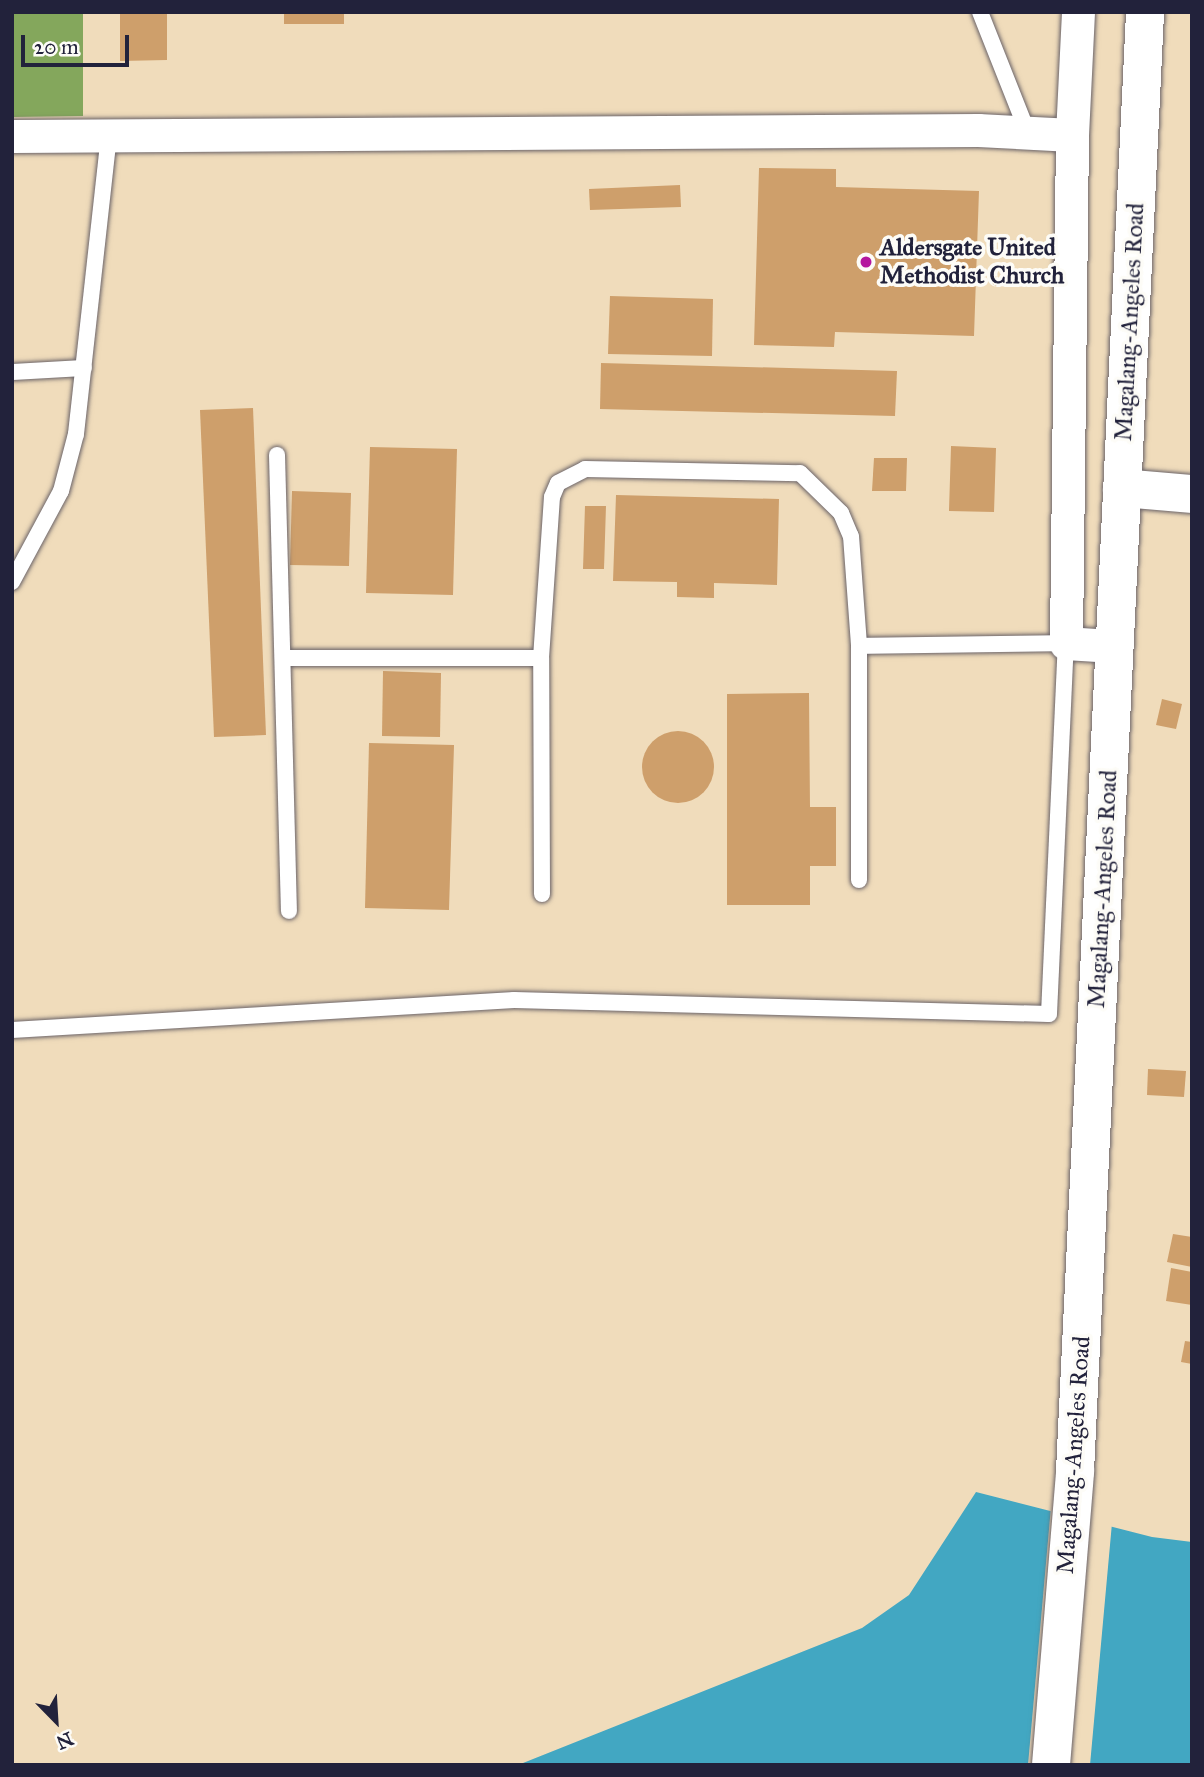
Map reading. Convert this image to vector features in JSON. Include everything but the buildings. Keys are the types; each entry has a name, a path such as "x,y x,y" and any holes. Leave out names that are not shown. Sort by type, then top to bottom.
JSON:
{"main road":[{"name":"Magalang-Angeles Road","path":"1051,1765 1075,1471 1145,12"},
{"path":"1122,488 1192,494"}],"street":[{"path":"1078,12 1072,135 1066,643 1113,646"},
{"path":"12,136 1027,131 1072,135"}],"lane":[{"path":"980,12 1027,131"},
{"path":"12,582 61,491 76,434 109,135"},
{"path":"12,372 84,368"},
{"path":"277,455 285,657 289,911"},
{"path":"542,894 541,658 552,497 558,483 586,469 800,473 841,513 851,536 859,646 859,880"},
{"path":"12,1030 514,1000 1049,1014 1066,643 859,646"},
{"path":"285,657 541,658"}],"green space":[{"path":"12,12 83,12 83,116 12,117"}],"water":[{"path":"976,1492 1152,1537 1192,1542 1192,1765 518,1765 862,1628 909,1595"}],"pier":[{"path":"1051,1507 1112,1523 1090,1765 1028,1765"}],"place":[{"name":"Aldersgate United Methodist Church","path":"866,262"}]}
